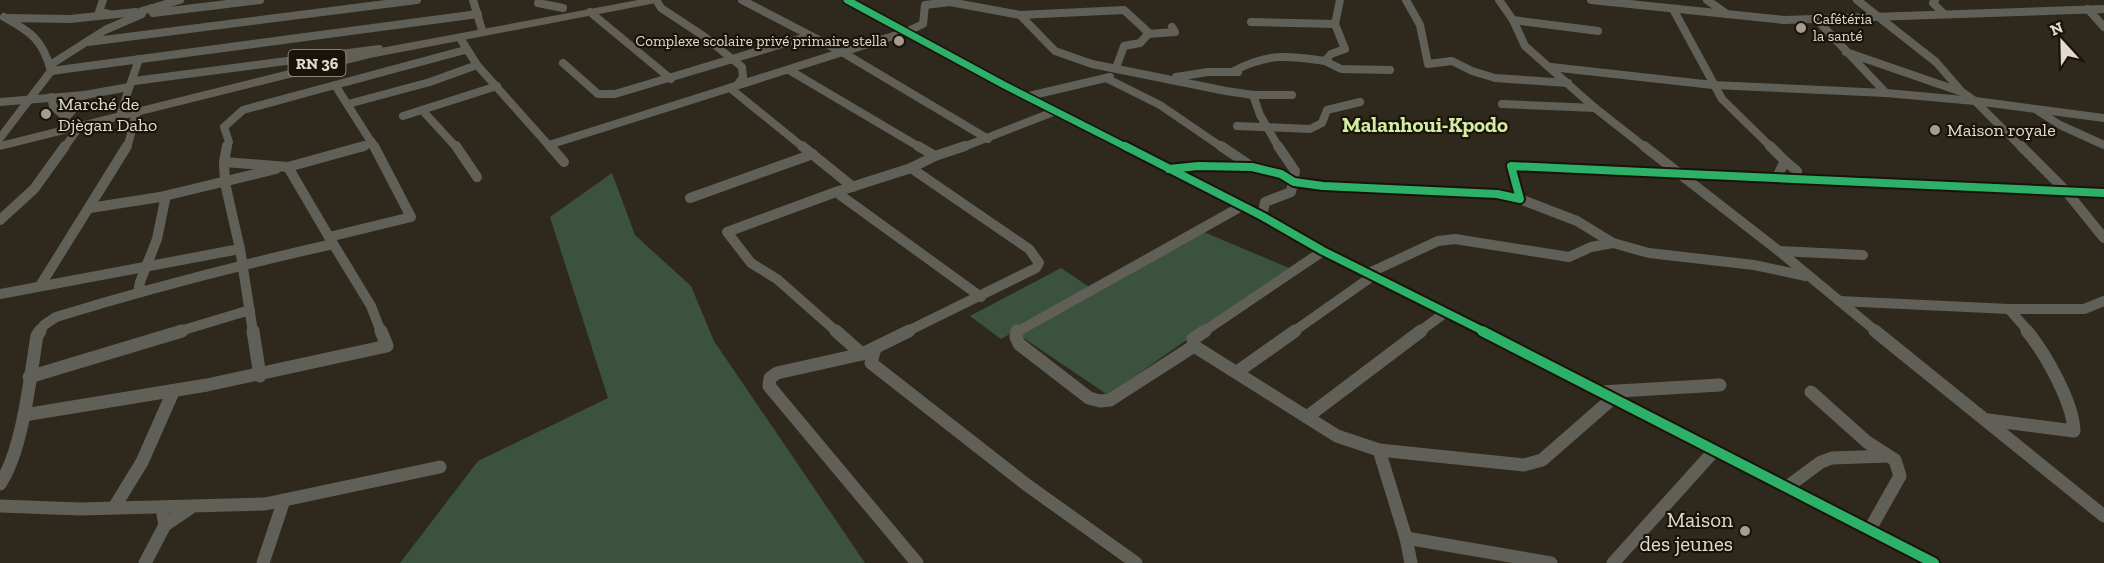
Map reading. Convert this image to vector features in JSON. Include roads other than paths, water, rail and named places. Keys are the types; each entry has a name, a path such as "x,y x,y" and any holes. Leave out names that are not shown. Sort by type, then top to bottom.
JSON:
{"main road":[{"name":"RN 36","path":"0,142 379,49 482,30 563,7 637,0"},
{"name":"RN 36","path":"70,123 138,111 348,59 463,44 590,12 656,0"}],"street":[{"path":"103,0 99,12 116,14"},
{"path":"0,142 50,68 105,30 163,3 180,0"},
{"path":"2,17 62,20 260,0"},
{"path":"88,42 417,0"},
{"path":"473,0 482,30"},
{"path":"656,0 661,8 705,37 742,67 741,82 813,154 853,187"},
{"path":"742,0 842,52 988,139"},
{"path":"847,0 976,70 1262,216 1323,252 1446,312 1934,563"},
{"path":"1324,61 1332,54 1345,50 1335,24 1340,0"},
{"path":"1406,0 1420,25 1428,64 1452,61 1472,71 1496,78 1568,83"},
{"path":"1499,0 1513,20 1525,46 1595,108 1779,251 2101,511"},
{"path":"1591,0 1730,16 1817,20 1943,13 2104,9"},
{"path":"1707,0 1730,16"},
{"path":"1857,0 1936,62 1962,92 1975,101 2065,190 2104,238"},
{"path":"1935,0 1934,3 1943,13"},
{"path":"2018,0 2024,10"},
{"path":"2088,0 2104,9"},
{"path":"924,40 923,24 926,2 949,1 1020,15 1124,10 1148,32 1175,32 1172,28"},
{"path":"538,3 563,7"},
{"path":"1864,5 1909,15"},
{"path":"1673,9 1713,85 1726,104 1797,171 1797,180"},
{"path":"2088,9 2104,27"},
{"path":"590,12 671,79"},
{"path":"50,68 140,59 478,14"},
{"path":"1020,15 1055,51 1092,64 1226,91 1292,94"},
{"path":"2,17 30,32 42,43 50,68"},
{"path":"1513,20 1598,31"},
{"path":"1817,20 1886,93"},
{"path":"1251,22 1335,24"},
{"path":"549,144 741,82 789,70 906,32 923,24"},
{"path":"1116,68 1124,46 1140,43 1148,32"},
{"path":"563,63 598,94 606,95 671,79 809,36"},
{"path":"260,376 240,249 225,183 224,154 229,142 224,127 239,112 335,85 463,44 477,66 564,162"},
{"path":"0,102 85,95 131,84 379,49"},
{"path":"1846,52 1962,92"},
{"path":"1232,72 1250,61 1269,56 1289,55 1324,61 1341,69 1390,70"},
{"path":"121,112 140,59"},
{"path":"348,104 405,87 447,79 477,66"},
{"path":"1551,67 1713,85 1886,93 1975,101 2104,118"},
{"path":"789,70 935,156"},
{"path":"1167,78 1243,72"},
{"path":"1029,96 1137,73"},
{"path":"1106,78 1160,105 1252,167"},
{"path":"0,484 6,475 24,415 37,336 44,325 56,316 411,217 373,145 335,85"},
{"path":"403,116 497,86"},
{"path":"1060,91 1053,109 988,139 727,232 751,263 777,279 866,359 1027,486 1136,563"},
{"path":"1253,94 1258,113 1295,171 1292,192 1265,202 1262,216"},
{"path":"0,220 34,189 85,95"},
{"path":"51,97 53,106 70,123"},
{"path":"1237,126 1310,129 1322,123 1327,110 1360,102"},
{"path":"1502,104 1595,108"},
{"path":"422,110 454,143 477,177"},
{"path":"2036,110 2060,125 2104,145"},
{"path":"40,286 131,140 135,115 138,111"},
{"path":"90,208 160,197 225,183 373,145"},
{"path":"690,198 813,154"},
{"path":"1776,179 1785,161"},
{"path":"224,162 288,167"},
{"path":"1520,199 1511,166 1682,176 2104,193"},
{"path":"24,415 260,376 387,346 371,306 288,167"},
{"path":"1169,168 1252,167 1281,174 1294,182 1323,186 1497,194 1520,199 1577,221 1613,243 1649,254 1754,265 1811,278"},
{"path":"911,168 1029,249 1039,263 1036,268 981,297 919,324 875,348 866,359 832,361 777,374 770,378 769,386 917,563"},
{"path":"836,192 981,297"},
{"path":"143,290 139,284 153,251 164,213 165,200 160,197"},
{"path":"1194,346 1110,400 1100,401 1089,398 1019,344 1016,337 1017,331 1242,206"},
{"path":"1237,372 1371,274 1438,241 1455,239 1569,257 1591,247 1613,243"},
{"path":"0,294 240,249"},
{"path":"1779,251 1863,255"},
{"path":"1323,252 1192,339 1194,346 1337,436 1379,450 1524,465 1533,464 1542,460 1607,395 1720,385"},
{"path":"1839,300 2009,309 2104,309"},
{"path":"2084,309 2104,301"},
{"path":"1987,420 2063,431 2074,431 2075,426 2068,404 2033,337 2009,309"},
{"path":"29,377 250,310"},
{"path":"1307,417 1446,312"},
{"path":"115,506 142,462 173,392"},
{"path":"1811,392 1867,442 1895,460 1900,476 1869,529"},
{"path":"1379,450 1406,538 1411,563"},
{"path":"1613,563 1715,450"},
{"path":"1787,487 1821,462 1832,458 1888,456"},
{"path":"0,506 80,509 115,506 162,508 265,504 440,467"},
{"path":"262,563 284,500"},
{"path":"145,563 165,525 191,507"},
{"path":"162,508 165,525"},
{"path":"1406,538 1551,563"}],"place":[{"name":"Cafétéria la santé","path":"1801,28"},
{"name":"Complexe scolaire privé primaire stella","path":"899,41"},
{"name":"Marché de Djègan Daho","path":"46,114"},
{"name":"Maison royale","path":"1935,130"},
{"name":"Maison des jeunes","path":"1745,531"}],"district":[{"name":"Malanhoui-Kpodo","path":"1425,124"}]}
